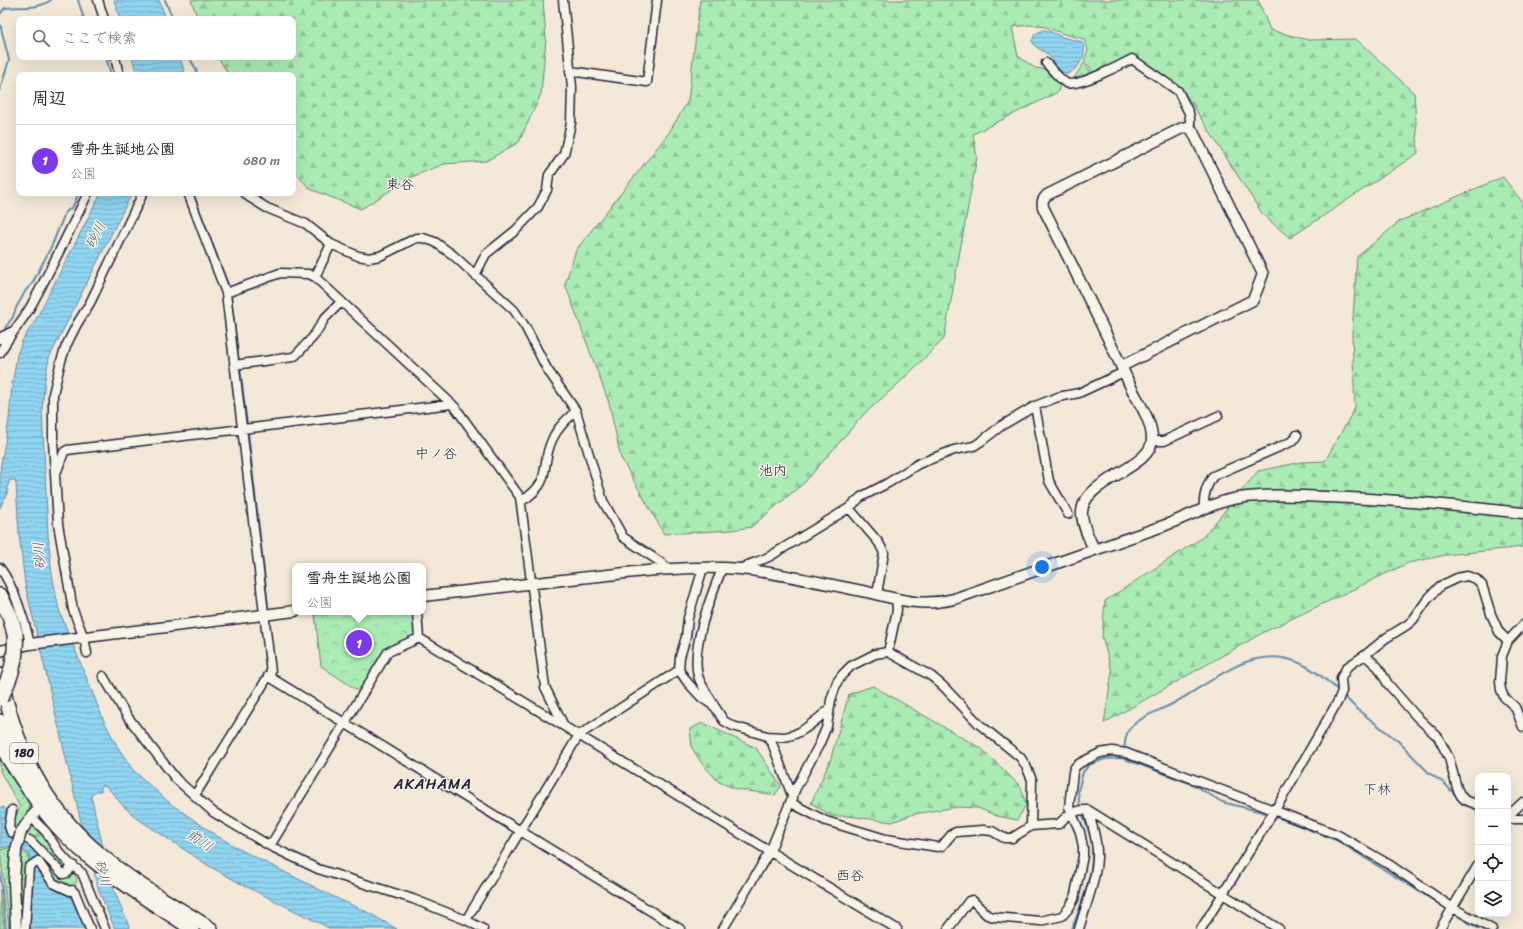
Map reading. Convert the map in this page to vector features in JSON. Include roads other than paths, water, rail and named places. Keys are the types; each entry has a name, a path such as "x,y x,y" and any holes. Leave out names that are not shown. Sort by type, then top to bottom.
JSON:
{"highway":[{"path":"0,596 10,616 15,634 16,652 15,661 9,680 0,698"},
{"name":"180","path":"0,675 16,734 46,803 64,834 76,846 126,886 194,926 210,929"},
{"name":"180","path":"0,721 13,757 30,790 68,823 82,838 118,868 194,926"},
{"path":"0,738 9,758 30,790"}],"street":[{"path":"98,0 103,16"},
{"path":"474,275 486,254 520,227 538,207 548,185 549,175 564,154 570,123 572,87 563,0"},
{"path":"570,71 647,82 657,0"},
{"path":"740,569 772,555 849,508 861,497 888,483 918,464 954,450 974,446 1001,426 1035,406 1058,397 1079,393 1254,300 1263,274 1190,128 1189,114 1178,90 1132,59 1088,80 1070,84 1065,83 1046,63"},
{"path":"116,60 118,72"},
{"path":"1094,549 1082,516 1082,508 1085,500 1091,492 1147,452 1152,441 1151,431 1149,423 1043,207 1042,202 1044,198 1054,191 1183,128 1190,128"},
{"path":"0,353 4,344 16,329 32,304 86,196"},
{"path":"87,653 73,610 66,577 58,524 53,441 53,399 61,361 66,346 90,303 142,196"},
{"path":"189,196 226,293 238,365 242,430 271,672 195,795"},
{"path":"248,196 267,208 306,224 331,244 358,256 370,258 386,253 416,238 429,239 453,255 514,310 526,328 547,369 576,411 603,502 618,531 623,537 663,564 667,570"},
{"path":"315,277 331,244"},
{"path":"226,293 280,273 309,274 315,277 452,404 522,501 531,584 545,686 564,726"},
{"path":"238,365 296,355 313,338 325,318 341,302"},
{"path":"0,339 16,329"},
{"path":"56,474 64,452 67,450 452,404"},
{"path":"1035,406 1050,482 1068,514"},
{"path":"522,501 540,486 544,478 547,454 552,439 566,420 576,411"},
{"path":"1152,441 1164,441 1218,416"},
{"path":"1204,510 1208,484 1214,476 1293,441 1297,435"},
{"path":"426,596 667,570 722,568 788,576 914,603 940,602 1051,566 1094,549 1174,522 1229,500 1240,498 1291,496 1378,499 1523,513"},
{"path":"849,508 879,543 884,554 877,594"},
{"path":"0,568 6,577 27,627 31,644"},
{"path":"703,568 688,618 686,637 680,657 680,670 688,683 715,707"},
{"path":"722,568 704,618 697,667 699,678 724,721 732,726 767,736 783,737 802,731 829,710"},
{"path":"1201,929 1273,814 1338,701 1341,693 1342,678 1347,667 1413,620 1427,600 1440,586 1457,578 1467,576 1476,579 1482,585 1491,614 1499,632 1508,641"},
{"path":"888,652 897,610 896,599"},
{"path":"0,651 31,644 292,611"},
{"path":"417,615 419,638"},
{"path":"1523,625 1508,641 1502,656 1501,690 1504,697 1516,707 1523,727"},
{"path":"419,638 897,929"},
{"path":"270,846 388,652 419,638"},
{"path":"723,929 770,851 792,801 796,788 819,745 827,726 833,690 843,674 851,666 876,654 888,652 931,676 979,724 1020,757 1032,780 1031,826"},
{"path":"1365,655 1378,667 1388,684 1416,716 1438,737 1449,758 1457,788 1461,796 1465,800 1475,804"},
{"path":"466,920 579,735 680,670"},
{"path":"103,676 127,716 176,779 213,812 270,846 318,869 413,899 466,920 483,929"},
{"path":"268,676 680,929"},
{"path":"767,736 772,743 792,792 792,801"},
{"path":"1279,929 1080,811 1069,807 1075,767 1100,753 1112,751 1124,753 1273,814 1338,835 1390,865 1452,911 1492,929"},
{"path":"792,801 826,821 886,839 938,847 942,846 952,834 956,832 983,830 992,831 1004,838 1012,838 1031,826 1059,824 1066,815 1080,811"},
{"path":"1511,813 1523,802"},
{"path":"16,929 14,881 16,850 21,832 31,817 46,803"},
{"path":"12,810 9,826 11,832 31,841 44,862 53,883 75,893 90,929"},
{"path":"948,929 969,901 972,900 987,915 994,917 1040,921 1062,916 1070,908 1074,899 1083,856 1080,832 1080,811"},
{"path":"1079,929 1088,900 1098,853 1095,835 1080,811"},
{"path":"31,817 46,832 59,852 82,873 105,929"},
{"path":"1511,817 1523,819"},
{"path":"25,929 29,867 38,861 44,862 63,874 67,873 73,865"},
{"path":"1440,929 1475,870"}],"water":[{"path":"114,0 159,0 165,16 119,16"},
{"path":"1043,30 1082,42 1084,46 1083,56 1075,69 1071,72 1067,74 1059,70 1046,53 1035,46 1032,41 1035,34"},
{"path":"133,60 181,60 184,71 184,72 136,72"},
{"path":"99,196 130,196 49,358 45,379 42,409 48,535 52,574 59,610 104,721 117,746 133,770 171,804 217,836 243,851 367,912 397,929 331,929 243,885 209,866 138,819 124,807 107,787 103,785 101,787 101,791 96,791 91,796 112,885 130,929 115,929 99,891 80,818 25,584 15,480 10,480 7,488 8,491 0,508 0,470 9,419 12,385 17,355 22,341 36,319"},
{"path":"4,807 6,812 5,827 7,833 11,837 29,845 39,856 28,862 30,855 22,849 13,846 0,848 0,808"},
{"path":"38,866 69,893 85,929 27,929 30,872"}],"waterway":[{"path":"0,14 5,8 40,5 51,0"},
{"path":"78,0 83,16"},
{"path":"165,0 172,16"},
{"path":"0,24 9,60 0,90"},
{"path":"107,60 110,72"},
{"path":"191,60 196,72"},
{"path":"5,328 13,317 16,308 26,290 32,284 52,245 65,213 73,206 78,196"},
{"path":"194,196 229,287"},
{"path":"231,296 239,363"},
{"path":"240,367 247,424"},
{"path":"248,432 268,606"},
{"path":"1124,751 1128,730 1139,720 1182,699 1231,668 1252,660 1278,657 1298,662 1313,670 1339,691"},
{"path":"1342,694 1358,710 1398,741 1429,773 1444,783 1458,798"},
{"path":"1080,808 1078,791 1083,772 1089,765 1105,759 1122,758 1192,784 1222,802 1270,814"},
{"path":"1072,929 1089,877 1092,855 1092,845 1082,812"},
{"path":"1274,816 1336,840 1449,910"},
{"path":"0,871 6,929"},
{"path":"1453,913 1479,929"}],"place":[{"name":"雪舟生誕地公園","path":"359,643"}],"district":[{"name":"東谷","path":"400,184"},
{"name":"中ノ谷","path":"436,453"},
{"name":"池内","path":"773,470"},
{"name":"AKAHAMA","path":"433,784"},
{"name":"下林","path":"1377,789"},
{"name":"西谷","path":"850,875"}],"water label":[{"name":"砂川","path":"95,235"},
{"name":"砂川","path":"39,556"},
{"name":"前川","path":"200,840"},
{"name":"砂川","path":"103,873"}]}
